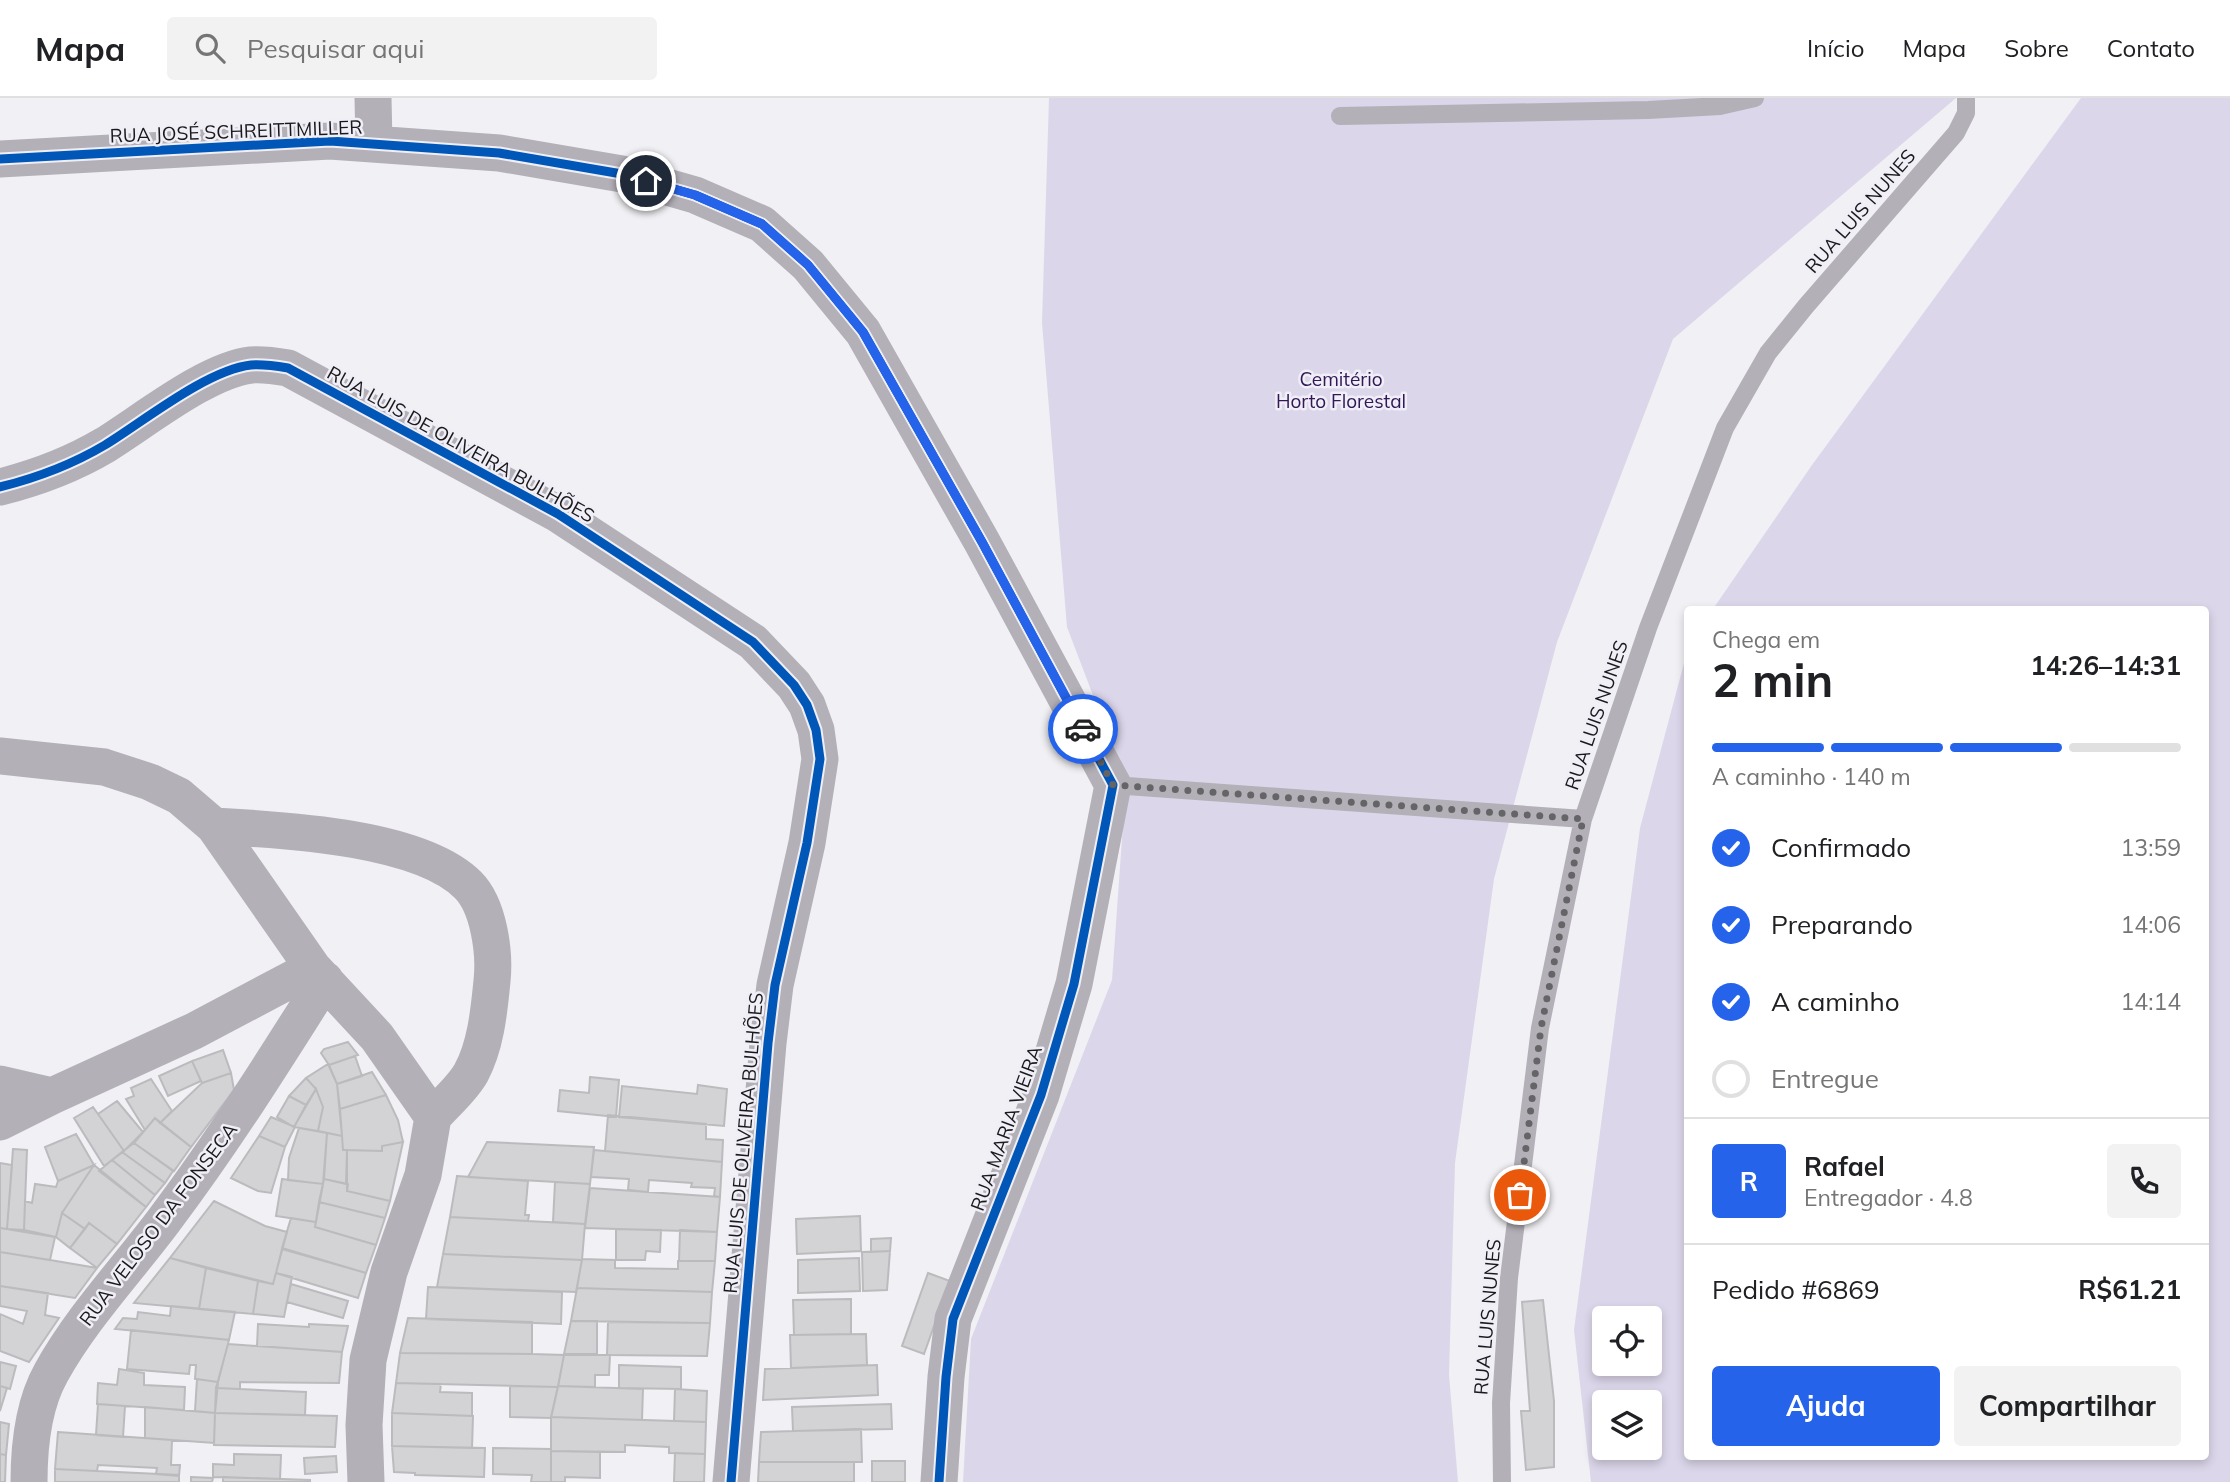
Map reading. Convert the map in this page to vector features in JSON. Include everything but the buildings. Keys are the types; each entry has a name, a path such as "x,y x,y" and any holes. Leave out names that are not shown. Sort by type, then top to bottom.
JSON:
{"street":[{"path":"373,98 374,143"},
{"name":"RUA JOSÉ SCHREITTMILLER","path":"0,159 330,141 499,153 622,174 695,195 762,224 808,265 863,332 982,542 1113,785"},
{"name":"RUA LUIS DE OLIVEIRA BULHÕES","path":"0,487 29,480 103,446 180,396 231,369 252,365 288,368 558,514 753,642 794,685 807,705 816,730 820,760 807,842 775,985 731,1482"},
{"path":"0,756 104,767 150,782 179,796 214,826 319,974 377,1037 433,1117"},
{"name":"RUA MARIA VIEIRA","path":"939,1482 953,1319 1045,1082 1074,984 1113,785"},
{"path":"214,826 301,831 391,847 440,866 468,885 482,905 489,930 494,970 487,1028 470,1073 433,1117 424,1175 389,1272 368,1360 364,1425 366,1482"},
{"path":"0,1122 319,974"},
{"name":"RUA VELOSO DA FONSECA","path":"29,1482 29,1460 36,1410 50,1375 86,1320 165,1219 243,1110 319,974"},
{"path":"0,1084 52,1096"}],"lane":[{"path":"1340,116 1648,110 1720,106 1755,98"},
{"name":"RUA LUIS NUNES","path":"1502,1482 1500,1403 1509,1278 1541,1028 1583,819 1648,628 1726,428 1768,353 1956,133 1966,113 1966,98"},
{"path":"1113,785 1583,819"}],"green space":[{"name":"Cemitério Horto Florestal","path":"1049,98 1956,98 1673,339 1557,642 1494,879 1455,1163 1449,1375 1458,1482 963,1482 971,1339 1112,980 1126,782 1067,627 1042,323"},
{"path":"2081,98 2230,98 2230,1482 1591,1482 1574,1330 1640,828 1684,663 1684,1460 2209,1460 2209,606 1715,606 1812,465"}],"cycle path":[{"path":"0,159 330,141 499,153 622,174 695,195 762,224 808,265 863,332 982,542 1113,785 1074,984 1041,1095 953,1319 939,1482"},
{"path":"0,487 54,470 93,452 215,376 251,365 288,368 558,514 753,642 794,685 807,705 816,730 820,759 807,843 775,985 731,1482"}],"way so far":[{"path":"1083,729 1113,785 1583,819 1541,1028 1520,1195"}],"route":[{"path":"646,181 695,195 762,224 808,265 863,332 982,542 1083,729"}]}
